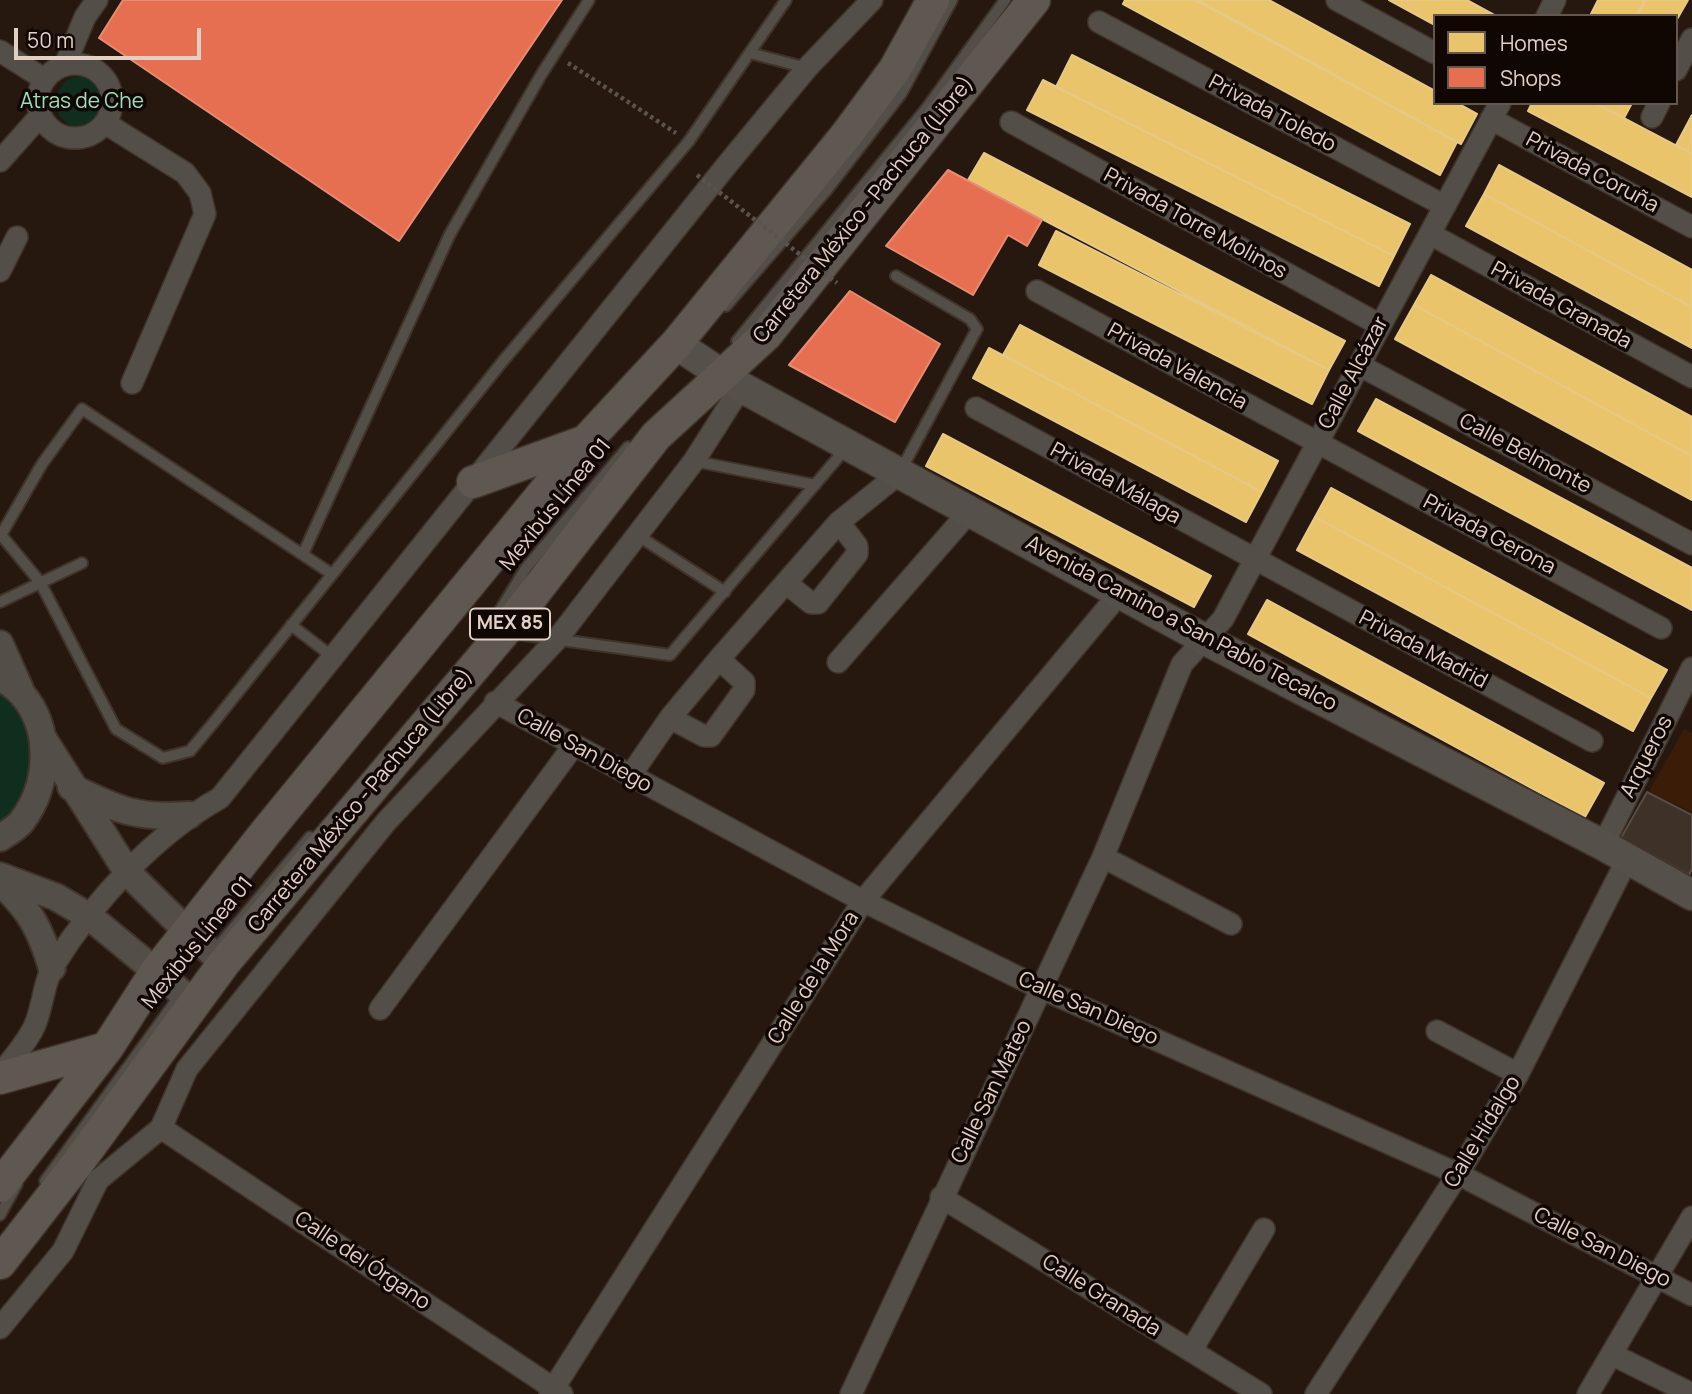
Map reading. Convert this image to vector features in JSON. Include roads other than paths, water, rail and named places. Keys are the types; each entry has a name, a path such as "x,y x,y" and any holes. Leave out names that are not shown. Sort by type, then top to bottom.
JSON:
{"main road":[{"name":"Carretera México - Pachuca (Libre)","path":"0,1186 107,1048 172,987 204,948 359,804 504,632 656,436 709,360 847,134 895,69 933,0"},
{"name":"Carretera México - Pachuca (Libre)","path":"0,1263 88,1172 172,987 204,948 275,821 587,440 709,360 766,335 1034,0"},
{"name":"Avenida Camino a San Pablo Tecalco","path":"709,360 848,445 1204,639 1615,852 1692,895"},
{"path":"473,482 587,440"},
{"path":"0,1077 107,1048"}],"street":[{"path":"65,65 85,17 97,0"},
{"path":"0,1077 34,1027 52,968 90,917 128,873 189,815 220,798 807,68 872,0"},
{"path":"1337,0 1433,52"},
{"name":"Privada Toledo","path":"1099,22 1445,206"},
{"path":"1678,66 1692,39"},
{"path":"0,51 44,79"},
{"path":"83,64 99,73 110,88 112,106 105,123 94,133 79,138 63,136 49,128 40,116 37,97 44,79 65,65 83,64"},
{"name":"Calle Alcázar","path":"1204,639 1223,619 1495,111"},
{"name":"Privada Coruña","path":"1495,111 1692,227"},
{"path":"0,161 40,116"},
{"name":"Privada Torre Molinos","path":"1011,122 1380,325"},
{"path":"105,123 185,173 200,193 205,214 132,383"},
{"name":"Privada Granada","path":"1430,234 1692,377"},
{"path":"0,271 17,237"},
{"name":"Privada Valencia","path":"1037,291 1316,443"},
{"path":"0,1328 63,1251 88,1172 161,1128 187,1069 254,985 386,822 495,702 558,638 694,461 709,360"},
{"name":"Calle Belmonte","path":"1359,365 1692,544"},
{"name":"Privada Málaga","path":"976,408 1254,559"},
{"name":"Privada Gerona","path":"1316,443 1661,628"},
{"path":"630,776 670,718 839,522 900,473"},
{"path":"838,662 970,511"},
{"path":"786,583 811,603 818,603 857,554 857,546 839,522"},
{"name":"Privada Madrid","path":"1254,559 1592,741"},
{"name":"Calle de la Mora","path":"555,1392 863,901 1120,593"},
{"name":"Calle San Mateo","path":"851,1394 1103,857 1182,664 1204,639"},
{"path":"0,644 22,694 37,719 44,740 70,786 128,873 204,948 254,985"},
{"path":"670,718 704,736 711,736 744,690 744,682 719,659"},
{"name":"Arqueros","path":"1615,852 1692,668"},
{"path":"0,676 22,694"},
{"name":"Calle San Diego","path":"495,702 863,901 1042,989 1458,1174 1692,1295"},
{"path":"0,838 21,823 41,784 44,740"},
{"path":"380,1009 574,745"},
{"path":"70,786 116,809 156,818 189,815"},
{"path":"359,804 386,822"},
{"name":"Calle Hidalgo","path":"1316,1394 1458,1174 1518,1074 1615,852"},
{"path":"1103,857 1231,924"},
{"path":"0,876 56,897 90,917 219,1029"},
{"path":"0,882 26,906 41,932 52,968"},
{"path":"1437,1031 1518,1074"},
{"name":"Calle del Órgano","path":"161,1128 555,1392"},
{"name":"Calle Granada","path":"942,1197 1261,1394"},
{"path":"1588,1394 1614,1355 1692,1217"},
{"path":"1191,1351 1264,1229"},
{"path":"1614,1355 1692,1394"}],"lane":[{"path":"303,554 450,234 554,54 589,0"},
{"path":"332,574 82,409 42,464 1,535 40,582 116,729 163,758 191,751 503,361 688,141 786,0"},
{"path":"718,315 826,191 901,94 952,0"},
{"path":"630,413 744,334 926,109 1005,0"},
{"path":"750,53 807,68"},
{"path":"896,276 970,319 977,329 900,473"},
{"name":"Mexibús Línea 01","path":"444,684 479,644 526,568 636,438"},
{"path":"504,632 670,655 848,445"},
{"path":"694,461 815,485"},
{"path":"636,535 724,592"},
{"path":"0,602 82,563"},
{"path":"291,625 333,657"},
{"name":"Mexibús Línea 01","path":"204,948 321,825"},
{"name":"Mexibús Línea 01","path":"40,1188 172,987"},
{"name":"Mexibús Línea 01","path":"0,1215 27,1165 172,987"},
{"path":"0,1248 25,1211"}],"park label":[{"name":"Atras de Che","path":"82,102"}]}
